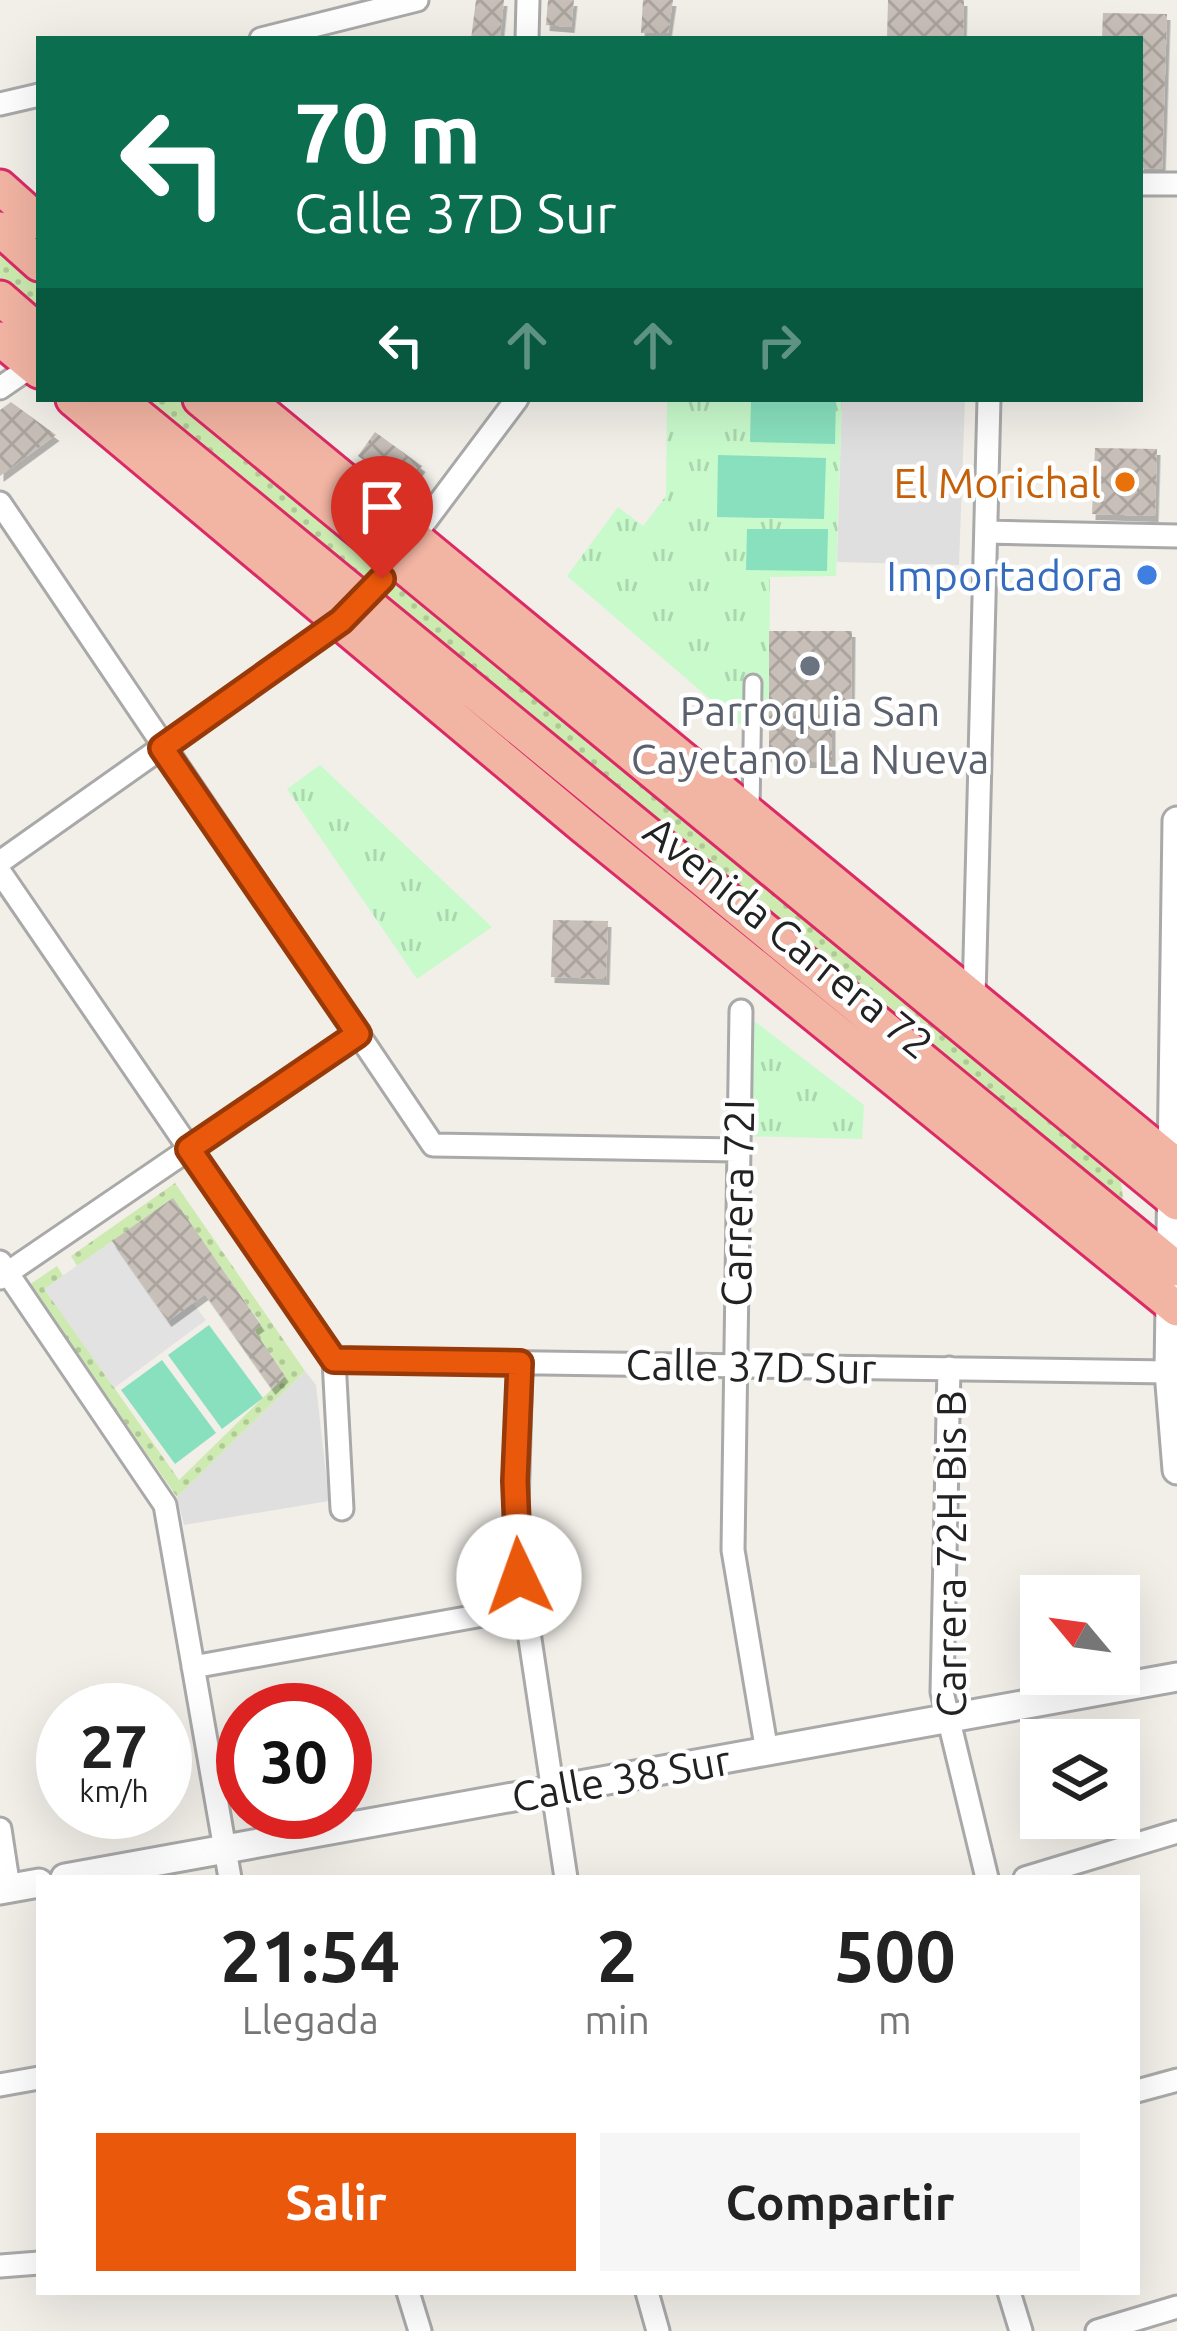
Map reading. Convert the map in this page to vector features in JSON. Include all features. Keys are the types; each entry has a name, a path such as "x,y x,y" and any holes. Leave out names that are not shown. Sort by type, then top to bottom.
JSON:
{"highway":[{"path":"0,187 36,219"},
{"path":"0,216 36,234"},
{"path":"0,229 36,261"},
{"path":"0,298 36,329"},
{"path":"0,339 36,369"},
{"name":"Avenida Carrera 72","path":"77,402 592,793 1173,1286"},
{"name":"Avenida Carrera 72","path":"121,402 635,869 1173,1286"},
{"name":"Avenida Carrera 72","path":"204,402 552,650 974,998 1174,1182"},
{"name":"Avenida Carrera 72","path":"249,402 584,718 1174,1182"},
{"path":"552,650 584,718"},
{"path":"592,793 635,869"}],"street":[{"path":"273,36 417,0"},
{"path":"527,36 528,0"},
{"path":"0,104 36,96"},
{"path":"1143,184 1177,184"},
{"path":"0,388 36,369"},
{"path":"0,862 352,611 515,402"},
{"path":"974,998 989,402"},
{"path":"0,503 433,1144 737,1150"},
{"path":"986,532 1177,536"},
{"path":"752,814 753,683"},
{"path":"1177,820 1168,1372 1177,1470"},
{"path":"0,872 334,1360 342,1509"},
{"name":"Carrera 72I","path":"741,1011 733,1550 767,1752"},
{"path":"229,1875 165,1505 2,1271 358,1034"},
{"name":"Calle 37D Sur","path":"334,1360 1168,1372"},
{"path":"520,1363 515,1481 522,1608 565,1875"},
{"name":"Carrera 72H Bis B","path":"949,1368 945,1720 986,1875"},
{"path":"193,1666 522,1608"},
{"name":"Calle 38 Sur","path":"82,1875 1177,1677"},
{"path":"0,1829 5,1889 36,1883"},
{"path":"1035,1875 1177,1832"},
{"path":"0,2085 36,2079"},
{"path":"1140,2090 1177,2080"},
{"path":"0,2266 36,2263"},
{"path":"409,2295 420,2331"},
{"path":"647,2295 658,2331"},
{"path":"1010,2295 1021,2331"},
{"path":"1097,2331 1177,2307"}],"shaded area":[{"path":"842,402 965,402 959,565 837,562"},
{"path":"112,1241 167,1320 193,1303 206,1320 114,1388 44,1289"},
{"path":"305,1371 316,1385 329,1501 184,1525 177,1497"}],"green space":[{"path":"0,245 36,277 36,321 0,289"},
{"path":"132,402 183,402 380,564 359,589"},
{"path":"667,402 842,402 836,576 770,577 769,726 739,724 567,576 618,507 643,526 666,496"},
{"path":"751,402 836,402 835,444 750,442"},
{"path":"718,455 826,458 824,519 717,517"},
{"path":"747,529 828,529 827,571 746,570"},
{"path":"398,580 1120,1174 1123,1198 1118,1202 378,603"},
{"path":"320,765 492,927 417,979 287,789"},
{"path":"741,1011 864,1105 862,1139 738,1136"},
{"path":"175,1183 305,1371 177,1497 29,1285 57,1266 63,1276 45,1289 179,1480 285,1376 270,1353 254,1364 238,1341 261,1324 173,1199 77,1266 71,1256"},
{"path":"209,1325 263,1398 222,1429 168,1355"},
{"path":"162,1360 216,1433 175,1464 121,1390"}],"building":[{"path":"476,0 504,0 500,36 471,36"},
{"path":"548,0 574,0 571,27 546,25"},
{"path":"643,0 673,0 668,33 641,33"},
{"path":"888,0 964,0 963,36 887,36"},
{"path":"1103,13 1167,14 1162,169 1143,168 1143,36 1102,36"},
{"path":"11,402 56,435 0,476 0,410"},
{"path":"375,432 422,466 405,490 358,456"},
{"name":"El Morichal","path":"1095,448 1157,449 1155,516 1092,514"},
{"name":"Parroquia San Cayetano La Nueva","path":"769,631 852,631 851,720 832,720 832,762 769,762"},
{"path":"553,920 608,921 606,979 551,977"},
{"path":"173,1198 261,1325 254,1330 285,1376 272,1389 205,1294 168,1321 112,1241"}],"place":[{"name":"El Morichal","path":"1125,482"},
{"name":"Importadora","path":"1147,575"},
{"name":"Parroquia San Cayetano La Nueva","path":"810,666"}],"route":[{"path":"382,579 341,621 162,748 358,1034 189,1149 334,1360 520,1363 515,1481 519,1577"}]}
